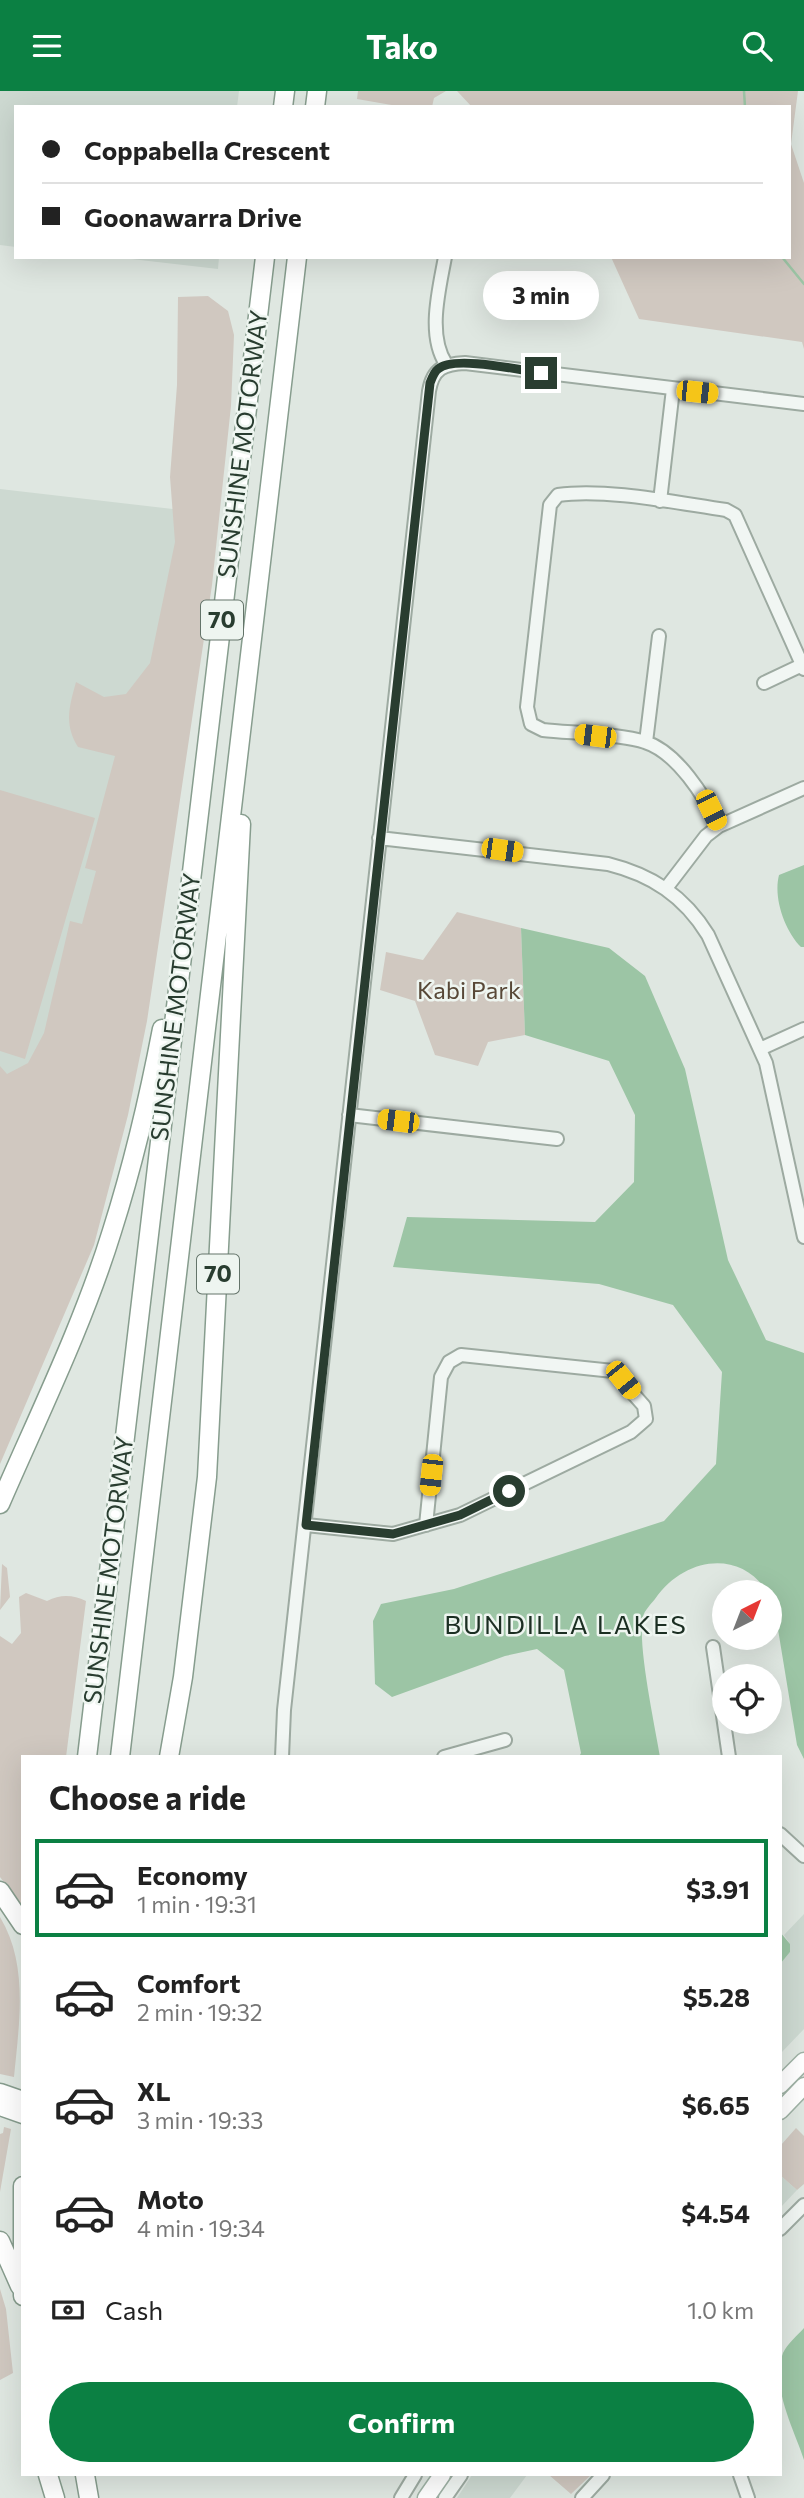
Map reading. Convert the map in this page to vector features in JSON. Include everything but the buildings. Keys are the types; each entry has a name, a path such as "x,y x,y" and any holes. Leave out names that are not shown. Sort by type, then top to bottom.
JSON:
{"highway":[{"name":"SUNSHINE MOTORWAY","path":"87,1755 265,259"},
{"name":"SUNSHINE MOTORWAY","path":"120,1755 297,259"},
{"name":"70","path":"169,1755 183,1677 207,1477 242,806 234,790"},
{"name":"70","path":"0,1504 71,1341 112,1233 140,1136 167,1000 178,983"},
{"path":"0,1891 21,1922"},
{"path":"0,2093 16,2107"},
{"path":"0,2241 13,2276 21,2288"},
{"path":"48,2476 55,2498"},
{"path":"62,2476 66,2498"},
{"path":"85,2476 89,2498"}],"main road":[{"path":"782,2083 804,2061"},
{"path":"782,2109 804,2086"},
{"path":"426,2498 441,2476"}],"street":[{"path":"445,259 438,297 436,343 446,364"},
{"path":"282,1755 284,1710 379,838 429,391 433,375 446,364 465,363 804,404"},
{"path":"660,501 673,389"},
{"path":"719,826 699,789 684,771 646,742 543,730 531,724 527,707 550,505 558,495 572,493 660,501 726,510 735,515 803,667 764,683"},
{"path":"646,742 659,636"},
{"path":"667,887 706,836 719,826 804,788"},
{"path":"379,838 608,864 628,869 667,887 698,918 708,935 766,1063 804,1237"},
{"path":"760,1049 804,1029"},
{"path":"349,1115 557,1139"},
{"path":"306,1525 393,1534 426,1525 460,1515 631,1431 646,1419 644,1406 613,1371 461,1355 449,1362 441,1377 426,1525"},
{"path":"713,1650 729,1755"},
{"path":"451,1755 505,1739"},
{"path":"782,1836 804,1856"},
{"path":"782,2227 804,2205"},
{"path":"401,2498 414,2476"},
{"path":"445,2498 457,2476"},
{"path":"582,2498 602,2476"},
{"path":"740,2476 748,2498"}],"shaded area":[{"path":"0,91 239,91 237,105 14,105 14,247 0,245"},
{"path":"131,259 219,259 218,269"},
{"path":"0,489 190,511 37,1132 0,1127"},
{"path":"804,865 804,947 801,947 785,923 779,904 778,884 779,875"},
{"path":"521,928 609,948 645,976 685,1069 728,1260 766,1340 804,1353 804,1759 797,1745 781,1650 782,1580 756,1580 735,1566 718,1563 701,1565 684,1572 669,1583 644,1615 644,1665 660,1755 580,1755 564,1670 537,1649 505,1656 392,1697 375,1684 373,1621 381,1604 454,1589 664,1521 716,1464 722,1372 673,1305 599,1284 393,1267 407,1217 595,1222 634,1182 635,1115 609,1061 525,1035"},
{"path":"804,1914 804,2029 782,2052 782,1962 790,1952 790,1944 784,1935"},
{"path":"782,1934 790,1944 790,1952 782,1962"},
{"path":"782,2177 797,2190 782,2206"},
{"path":"804,2328 804,2460 782,2396 782,2357 790,2343"},
{"path":"471,2476 526,2476 510,2498 457,2498"}],"green space":[{"path":"358,91 446,91 434,98 432,105 392,105 357,99"},
{"path":"457,91 798,91 791,144 791,105 470,105"},
{"path":"791,144 804,183 804,349 802,342 639,319 612,259 791,259"},
{"path":"208,296 228,311 234,335 231,406 212,585 147,1021 128,1115 94,1245 0,1464 0,1066 7,1074 28,1063 44,1033 70,921 82,924 96,871 85,868 115,756 78,747 69,723 71,700 76,682 104,697 126,694 150,663 175,542 170,477 177,385 178,297"},
{"path":"0,790 95,818 25,1059 0,1051"},
{"name":"Kabi Park","path":"457,912 521,928 525,1035 488,1042 478,1066 435,1055 415,1001 380,990 386,952 423,960"},
{"path":"2,1564 7,1568 10,1597 0,1610"},
{"path":"26,1593 47,1601 67,1596 86,1601 66,1755 21,1755 21,1905 0,1877 0,1636 12,1644 21,1633 19,1597"},
{"path":"0,1917 15,1955 20,1995 14,2077 0,2074"},
{"path":"4,2127 11,2129 0,2192 0,2134 3,2133"},
{"path":"796,2128 804,2136 804,2184 797,2190 782,2177 782,2144"},
{"path":"0,2289 6,2309 13,2373 0,2380"},
{"path":"550,2476 590,2476 571,2494"}],"waterway":[{"path":"744,91 745,105"},
{"path":"784,259 804,284"}],"district":[{"name":"BUNDILLA LAKES","path":"566,1625"}],"route":[{"path":"509,1491 460,1515 393,1534 306,1525 430,383 438,368 446,364 465,363 541,373"}]}
